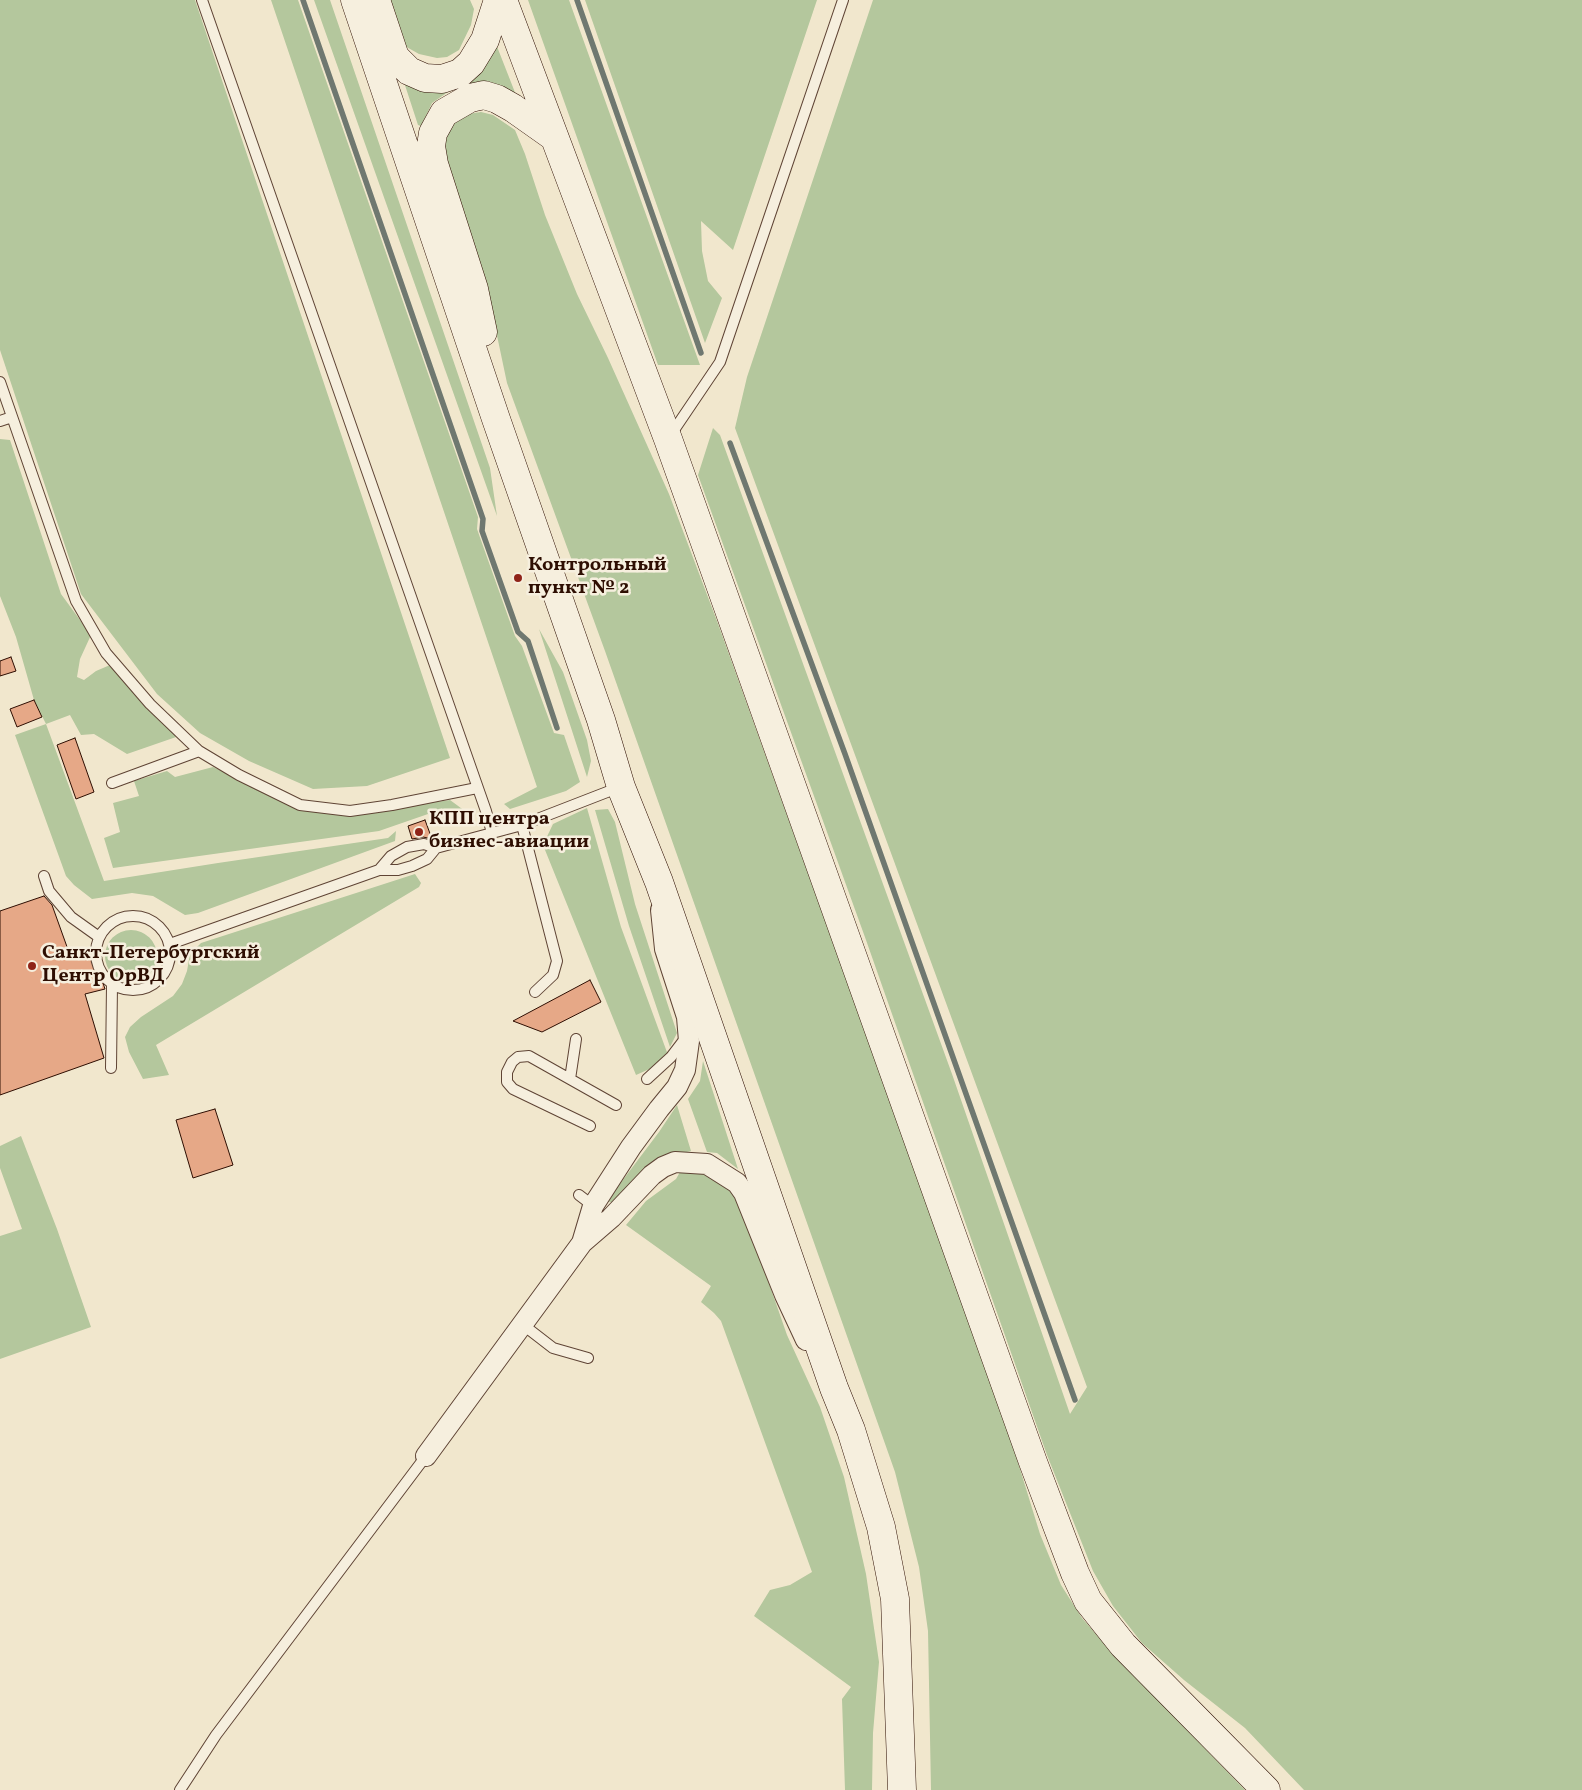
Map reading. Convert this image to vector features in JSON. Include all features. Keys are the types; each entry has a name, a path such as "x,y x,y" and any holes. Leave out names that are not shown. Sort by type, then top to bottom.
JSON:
{"main road":[{"path":"355,0 601,720 621,787 659,882 834,1388 851,1430 881,1527 895,1599 902,1790"},
{"path":"376,0 395,57 409,71 426,78 442,79 460,73 471,63 485,40 498,0"},
{"path":"503,0 668,439 1033,1462 1075,1572 1088,1601 1123,1645 1266,1790"},
{"path":"508,451 474,289 434,164 431,146 433,133 444,113 470,98 484,95 514,108 554,137"}],"street":[{"path":"582,1243 586,1200 631,1147 677,1087 685,1070 689,1053 687,1017 664,949 659,882"},
{"path":"426,1456 582,1243 611,1218 652,1175 663,1167 675,1162 707,1164 737,1183 744,1193 785,1295 809,1348 834,1388"}],"lane":[{"path":"202,0 492,833"},
{"path":"668,439 720,362 844,0"},
{"path":"0,382 76,601 106,653 150,704 199,751 239,775 300,805 350,811 392,805 477,788"},
{"path":"0,421 12,417"},
{"path":"112,784 199,751"},
{"path":"379,870 391,856 407,848 424,844 436,848 522,825 621,787"},
{"path":"522,825 557,961 553,975 535,992"},
{"path":"170,944 379,870 398,870 412,866 427,859 436,848"},
{"path":"44,876 49,890 71,917 99,936"},
{"path":"128,916 146,918 161,928 170,944 170,962 162,978 148,988 130,991 112,985 100,972 96,954 99,936 111,923 128,916"},
{"path":"111,1068 112,985"},
{"path":"647,1080 672,1057 689,1033"},
{"path":"570,1079 576,1039"},
{"path":"590,1126 513,1089 508,1082 507,1072 512,1062 518,1057 529,1056 616,1105"},
{"path":"586,1200 611,1218"},
{"path":"522,1324 553,1348 588,1358"},
{"path":"180,1790 216,1735 426,1456"}],"green space":[{"path":"0,0 195,0 450,758 367,786 313,789 249,761 200,733 157,694 81,594 0,350"},
{"path":"271,0 298,0 478,517 477,529 515,636 522,646 554,733 564,735 580,782 566,791 510,809 504,804 537,787"},
{"path":"314,0 330,0 490,468 497,516"},
{"path":"386,0 470,0 474,9 471,25 459,50 447,57 437,58 419,54 403,45"},
{"path":"528,0 569,0 700,365 658,365"},
{"path":"585,0 817,0 733,250 701,221 702,251 708,281 722,298 705,343"},
{"path":"873,0 1582,0 1582,1790 1304,1790 1245,1728 1184,1680 1142,1643 1113,1606 1093,1571 1047,1455 866,940 698,475 713,428 720,435 952,1074 1070,1414 1087,1387 735,428 747,377"},
{"path":"496,44 516,95 465,86 448,92 432,103 421,126 418,125 402,76 410,79"},
{"path":"481,112 493,115 515,130 545,215 577,294 669,494 717,621 950,1267 1016,1456 1040,1534 1061,1585 1082,1618 1108,1648 1245,1790 931,1790 928,1631 919,1567 895,1472 605,651 507,383 487,288 444,150 448,132 456,122 468,114"},
{"path":"0,439 10,440 61,594 91,635 80,659 77,677 84,680 96,671 110,665 179,736 127,754 94,734 81,735 70,715 46,724 34,700 16,637 0,596"},
{"path":"539,629 563,672 587,740 591,761 587,777"},
{"path":"46,724 104,881 388,838 396,831 395,841 198,913 185,915 153,896 132,893 92,899 66,876 15,735"},
{"path":"213,767 306,811 369,812 450,800 469,814 455,823 445,817 428,814 379,831 113,868 104,838 120,832 113,803 139,796 134,781 167,771 175,777"},
{"path":"587,808 621,927 668,1055 654,1067 636,1075 543,845 553,824"},
{"path":"608,809 615,822 635,904 677,1033 670,1047 629,926 595,810"},
{"path":"415,874 421,883 419,887 156,1045 169,1075 143,1079 129,1052 125,1037 130,1027 141,1017 173,996 182,984 190,954 201,943"},
{"path":"131,930 145,934 153,942 157,956 153,970 145,978 131,982 117,978 109,970 105,956 109,942 117,934"},
{"path":"703,1061 738,1169 717,1153 707,1152 688,1099 700,1081"},
{"path":"677,1105 691,1151 657,1159 639,1174 614,1203 607,1201 659,1132"},
{"path":"21,1136 57,1229 91,1327 0,1359 0,1236 22,1229 0,1168 0,1146"},
{"path":"700,1170 731,1188 742,1206 787,1335 820,1407 844,1477 866,1574 879,1662 873,1733 872,1790 845,1790 842,1699 851,1687 754,1616 770,1590 790,1585 812,1572 721,1321 701,1302 711,1286 626,1225 646,1201 676,1179 680,1172"}],"building":[{"path":"11,657 16,671 0,676 0,661"},
{"path":"34,700 42,717 17,727 10,709"},
{"path":"75,738 94,792 76,799 57,745"},
{"name":"КПП центра бизнес-авиации","path":"425,820 432,839 423,837 412,839 408,826"},
{"path":"44,896 52,905 71,958 93,953 105,989 85,994 104,1058 0,1095 0,911"},
{"path":"590,980 601,1002 542,1032 513,1021"},
{"path":"215,1109 233,1165 193,1178 176,1120"}],"waterway":[{"path":"303,0 483,519 482,531 518,632 528,641 557,728"},
{"path":"577,0 701,353"},
{"path":"730,443 845,754 1075,1400"}],"place":[{"name":"Контрольный пункт № 2","path":"518,578"},
{"name":"КПП центра бизнес-авиации","path":"419,832"},
{"name":"Санкт-Петербургский Центр ОрВД","path":"32,966"}]}
